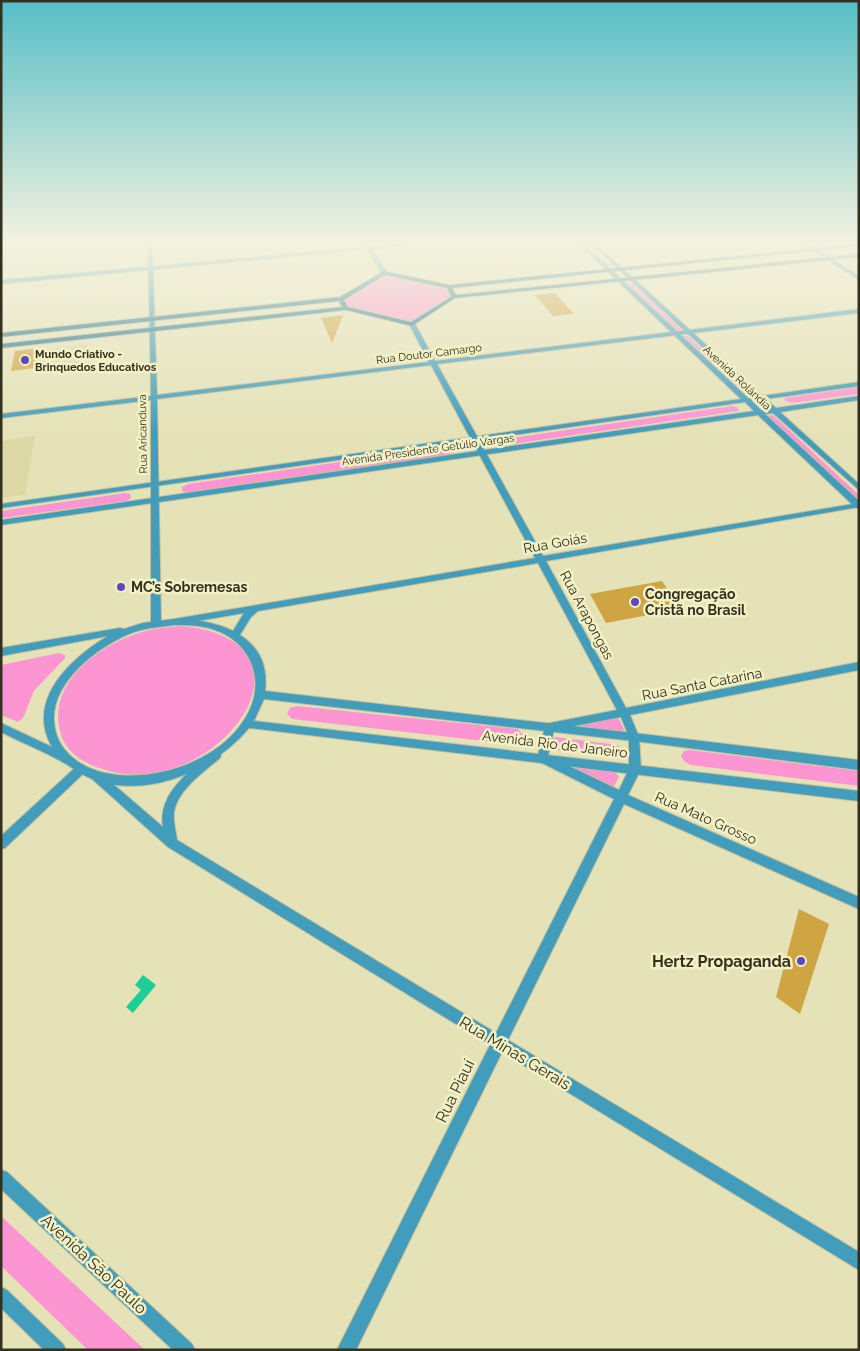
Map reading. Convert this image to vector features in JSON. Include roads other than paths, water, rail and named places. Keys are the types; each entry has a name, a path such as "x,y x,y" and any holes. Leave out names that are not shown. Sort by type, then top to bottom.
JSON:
{"main road":[{"path":"1,336 273,306"},
{"path":"316,312 322,307 321,306"},
{"path":"1,346 346,308 412,324 440,306"},
{"path":"192,315 184,319 185,322 194,325"},
{"path":"121,322 130,326 123,333"}],"street":[{"name":"Rua Aricanduva","path":"152,306 156,624"},
{"name":"Avenida Rolândia","path":"645,306 859,506"},
{"name":"Avenida Rolândia","path":"662,306 859,488"},
{"name":"Rua Doutor Camargo","path":"1,416 859,312"},
{"name":"Rua Arapongas","path":"412,324 624,713 634,737"},
{"name":"Avenida Presidente Getúlio Vargas","path":"1,506 859,384"},
{"name":"Avenida Presidente Getúlio Vargas","path":"1,523 859,398"},
{"name":"Rua Goiás","path":"174,622 859,506"},
{"path":"235,636 248,615 256,607"},
{"path":"1,652 174,622 207,624 222,629 246,644 255,655 260,667 262,680 261,695 256,710 247,724 225,747 176,793 169,809 168,822 172,843"},
{"path":"70,762 54,743 51,732 50,708 60,685 77,663 94,649 113,638 141,627"},
{"name":"Rua Santa Catarina","path":"550,727 859,666"},
{"name":"Avenida Rio de Janeiro","path":"261,695 550,727 859,765"},
{"name":"Avenida Rio de Janeiro","path":"247,724 859,796"},
{"path":"1,727 95,775 126,780 162,777 196,766 225,747"},
{"path":"542,758 550,727"},
{"name":"Rua Piauí","path":"346,1350 635,769 634,737"},
{"name":"Rua Mato Grosso","path":"542,758 621,797 859,903"},
{"path":"1,844 81,769"},
{"name":"Rua Minas Gerais","path":"95,775 172,843 859,1262"},
{"name":"Avenida São Paulo","path":"1,1178 186,1350"},
{"path":"1,1296 57,1350"}],"place":[{"name":"Mundo Criativo - Brinquedos Educativos","path":"25,360"},
{"name":"MC’s Sobremesas","path":"121,587"},
{"name":"Congregação Cristã no Brasil","path":"635,602"},
{"name":"Hertz Propaganda","path":"801,961"}]}
